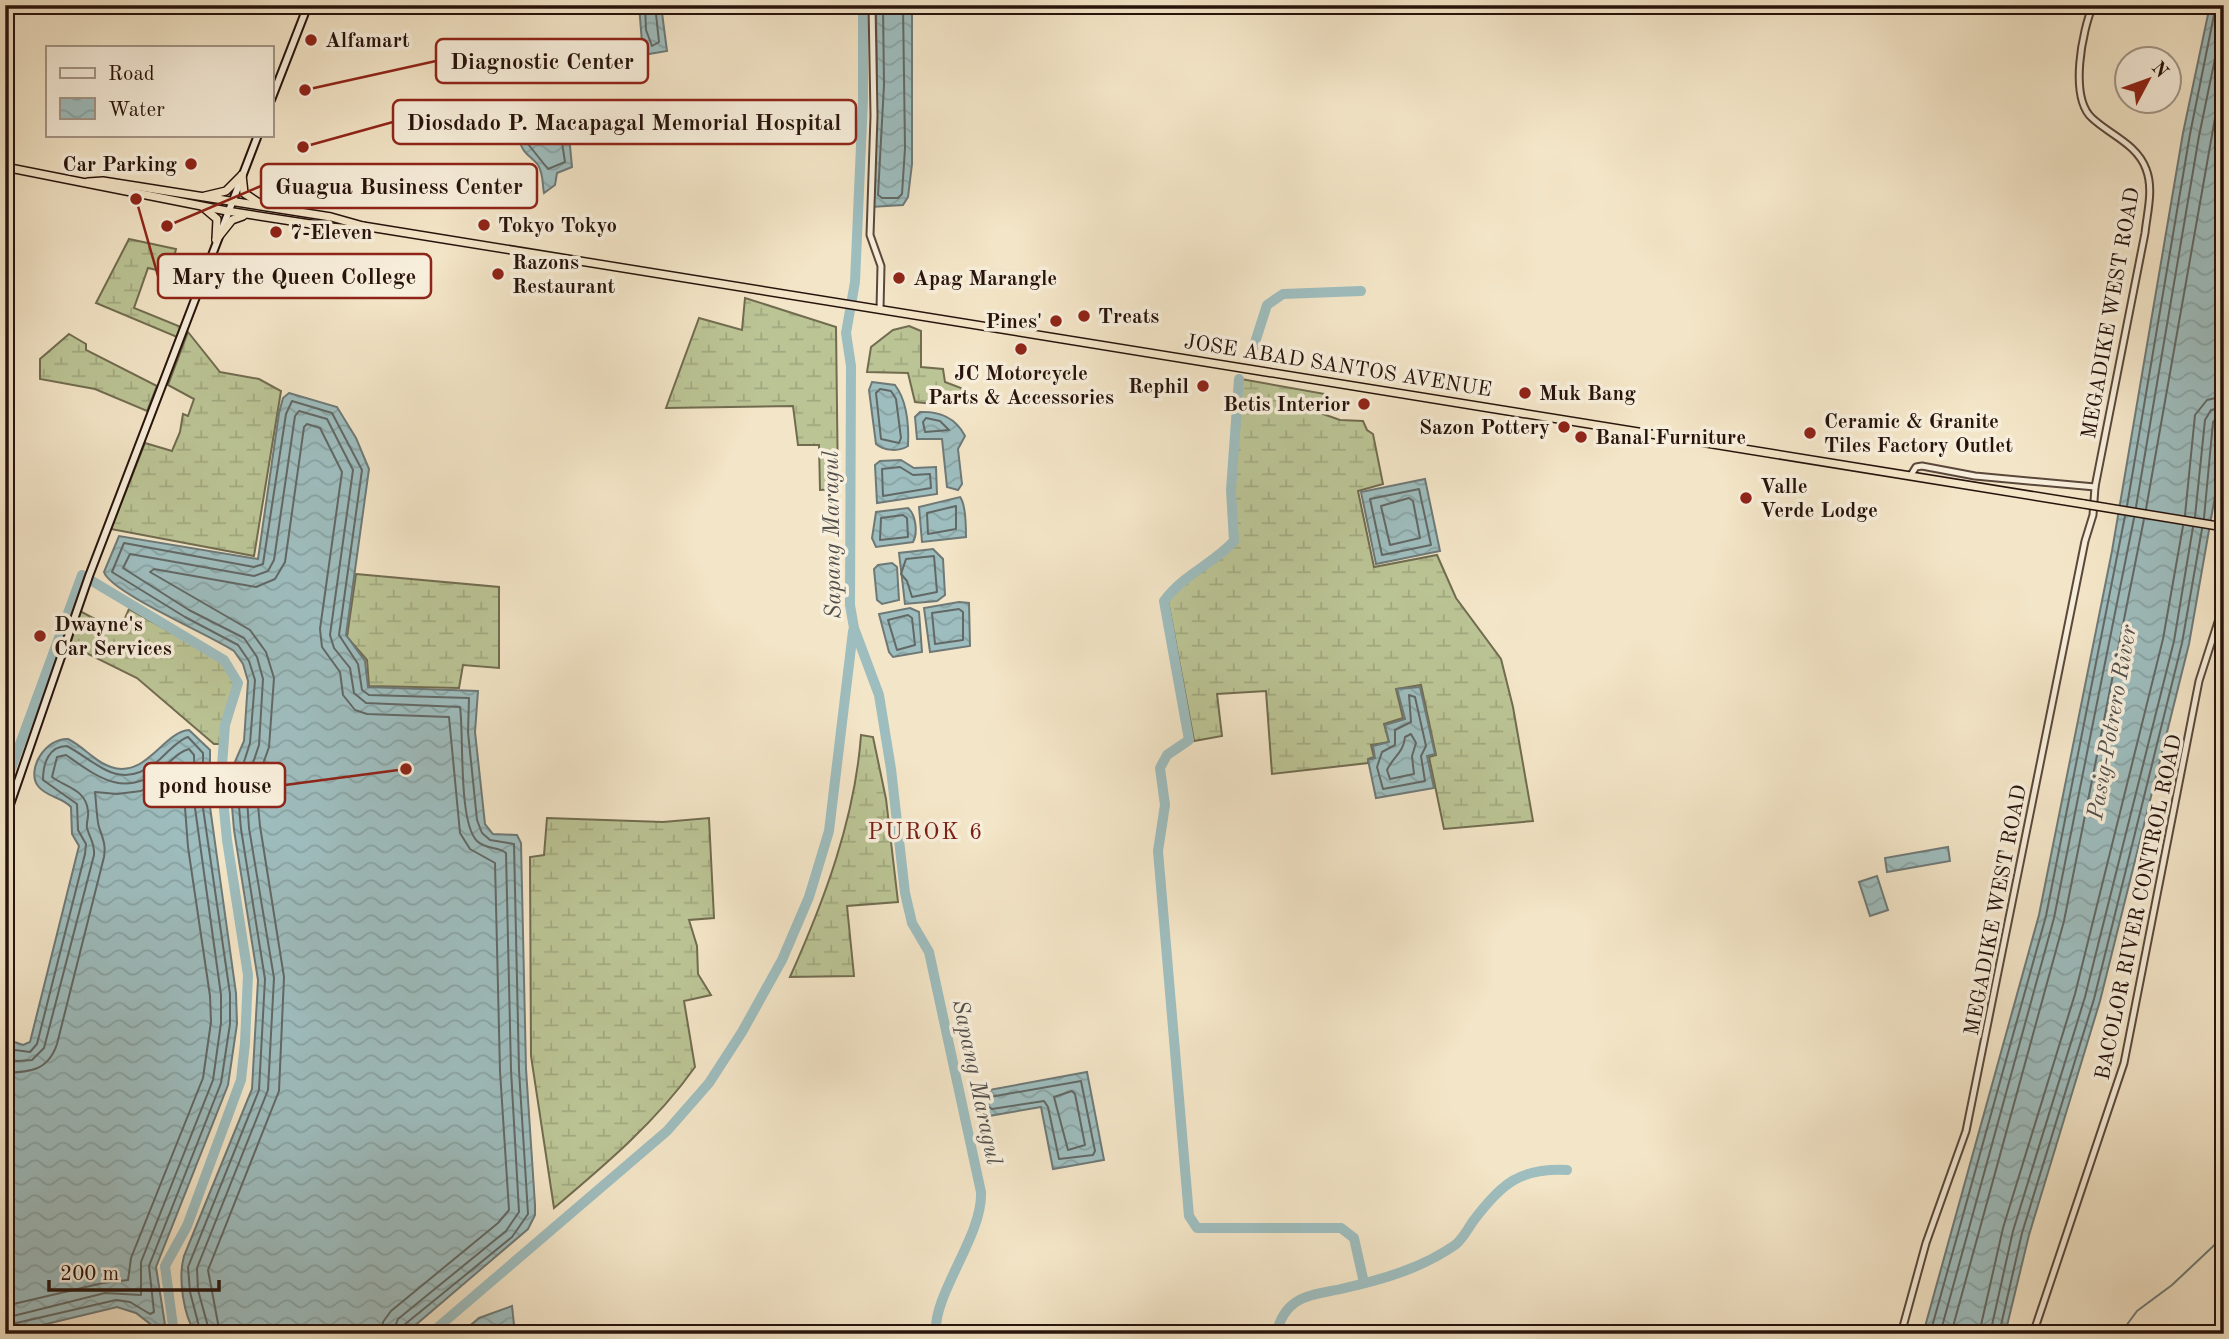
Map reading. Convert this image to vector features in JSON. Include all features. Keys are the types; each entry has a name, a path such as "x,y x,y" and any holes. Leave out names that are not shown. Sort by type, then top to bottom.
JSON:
{"highway":[{"name":"JOSE ABAD SANTOS AVENUE","path":"5,167 88,182 103,181 353,229 363,226 592,261 826,302 2224,527"},
{"path":"197,201 226,191 242,175"},
{"path":"242,175 244,193 268,213"},
{"path":"197,201 217,219 216,240"},
{"path":"216,240 236,217 268,213"}],"main road":[{"path":"273,95 308,5"},
{"path":"5,819 89,576 258,136"}],"street":[{"path":"872,5 874,105 869,213 870,235 881,266 876,308"},
{"name":"MEGADIKE WEST ROAD","path":"1901,1334 1923,1255 1966,1131 2082,555 2094,514 2095,487 2150,192 2150,179 2142,159 2125,142 2090,117 2082,102 2081,50 2092,5"},
{"path":"1911,475 1916,467 1922,466 1975,476 2095,487"},
{"name":"BACOLOR RIVER CONTROL ROAD","path":"2033,1334 2124,1063 2199,681 2224,603"}],"green space":[{"path":"129,239 176,249 170,273 148,268 134,308 181,327 177,337 96,303"},
{"path":"745,298 836,327 838,489 820,490 819,445 798,445 793,406 666,408 699,318 742,330"},
{"path":"909,326 921,331 921,367 943,369 945,382 961,388 966,395 941,394 934,404 915,402 908,373 867,372 871,347 893,330"},
{"path":"188,332 220,372 259,379 281,391 254,556 111,529 145,443 172,451 180,432 183,414 188,416 194,399 168,385"},
{"path":"69,334 86,344 86,350 157,386 147,411 95,389 40,379 40,359"},
{"path":"1241,379 1325,394 1323,414 1340,420 1363,421 1367,430 1373,434 1383,484 1358,491 1374,567 1437,555 1456,598 1501,659 1513,707 1533,821 1444,829 1429,757 1436,755 1421,685 1396,689 1403,718 1384,724 1389,742 1371,745 1374,757 1368,759 1368,763 1272,774 1266,691 1217,694 1222,736 1194,741 1168,601 1183,583 1236,541 1232,490"},
{"path":"356,574 499,587 499,668 463,665 459,688 369,686 367,660 347,637"},
{"path":"129,609 222,661 236,683 220,744 214,744 137,678 70,645 80,611 119,632"},
{"path":"861,735 873,737 886,799 898,902 847,906 854,976 790,977 815,919 836,859 852,798"},
{"path":"547,818 663,822 709,818 714,918 689,920 697,946 698,974 711,995 684,1001 695,1067 647,1124 554,1208 531,1056 530,857 544,855"}],"water":[{"path":"639,5 661,5 667,51 643,55"},
{"name":"Pasig-Potrero River","path":"2210,5 2224,5 2224,377 2215,496 2189,644 2100,1001 2029,1235 2005,1334 1923,1334 2039,915 2112,551 2183,133"},
{"path":"897,6 912,10 912,164 908,197 903,205 871,207 877,85 876,7"},
{"path":"562,129 569,135 572,167 557,173 555,185 544,193 540,169 520,142 532,134"},
{"path":"872,382 895,385 899,391 905,406 908,446 896,450 876,444 869,390"},
{"path":"289,393 337,407 356,438 369,469 346,635 365,661 368,687 478,691 475,732 485,824 493,834 517,835 521,843 526,1069 535,1215 528,1229 405,1334 196,1334 183,1296 184,1256 252,1089 258,980 234,830 230,783 234,764 244,741 248,681 243,664 234,651 142,602 110,581 104,572 119,536 258,559 279,413 283,398"},
{"path":"920,412 934,413 952,420 965,436 958,449 962,484 958,490 947,487 942,439 917,439 915,417"},
{"path":"901,460 914,468 936,467 937,494 877,503 875,465 880,461"},
{"path":"1425,479 1440,551 1376,564 1361,492"},
{"path":"960,497 965,510 966,537 922,542 919,507"},
{"path":"908,508 915,524 913,542 876,547 872,538 876,512"},
{"path":"933,549 943,559 945,595 937,601 905,604 899,553"},
{"path":"892,563 897,567 899,600 882,604 877,600 874,569 878,565"},
{"path":"969,603 970,646 930,652 924,608"},
{"path":"910,608 919,612 922,652 893,657 889,652 879,614"},
{"path":"1420,687 1435,754 1427,756 1434,788 1376,798 1368,760 1375,758 1373,746 1389,742 1385,725 1405,719 1397,689"},
{"path":"189,730 210,750 210,807 236,993 237,1024 228,1085 156,1267 166,1331 162,1333 136,1313 117,1307 5,1334 5,1056 12,1041 23,1045 30,1042 79,846 72,834 71,807 45,793 38,786 34,772 36,764 45,749 60,740 68,739 105,765 123,769 134,767 171,738"},
{"path":"1948,847 1950,861 1887,872 1885,858"},
{"path":"1877,876 1888,910 1870,916 1859,882"},
{"path":"1087,1072 1104,1160 1053,1169 1041,1107 983,1117 978,1092"},
{"path":"512,1306 515,1334 460,1334 479,1318"}],"waterway":[{"name":"Sapang Maragul","path":"863,5 863,100 855,282 846,333 851,366 850,605 854,628 879,695 891,769 905,893 912,923 929,952 981,1192 974,1227 942,1302 936,1334"},
{"path":"1251,355 1267,305 1283,294 1361,291"},
{"path":"1239,379 1231,490 1234,541 1181,583 1164,601 1189,740 1167,755 1160,768 1165,805 1158,851 1189,1216 1197,1228 1341,1228 1354,1238 1364,1283"},
{"path":"5,785 82,575 224,660 238,683 225,725 221,779 227,840 248,975 245,1043 241,1080 187,1226 165,1266 174,1334"},
{"path":"430,1334 667,1131 709,1083 742,1032 782,960 809,897 829,831 853,631"},
{"path":"1276,1334 1286,1311 1302,1299 1388,1277 1429,1260 1458,1243 1494,1196 1513,1180 1537,1172 1567,1170"},
{"path":"2120,1334 2137,1311 2172,1285 2224,1236"},
{"path":"92,1334 122,1334"}],"place":[{"name":"Alfamart","path":"311,40"},
{"name":"Diagnostic Center","path":"305,90"},
{"name":"Diosdado P. Macapagal Memorial Hospital","path":"303,147"},
{"name":"Car Parking","path":"191,164"},
{"name":"Mary the Queen College","path":"136,199"},
{"name":"Tokyo Tokyo","path":"484,225"},
{"name":"Guagua Business Center","path":"167,226"},
{"name":"7-Eleven","path":"276,232"},
{"name":"Razons Restaurant","path":"498,274"},
{"name":"Apag Marangle","path":"899,278"},
{"name":"Treats","path":"1084,316"},
{"name":"Pines'","path":"1056,321"},
{"name":"JC Motorcycle Parts & Accessories","path":"1021,349"},
{"name":"Rephil","path":"1203,386"},
{"name":"Muk Bang","path":"1525,393"},
{"name":"Betis Interior","path":"1364,404"},
{"name":"Sazon Pottery","path":"1564,427"},
{"name":"Ceramic & Granite Tiles Factory Outlet","path":"1810,433"},
{"name":"Banal Furniture","path":"1581,437"},
{"name":"Valle Verde Lodge","path":"1746,498"},
{"name":"Dwayne's Car Services","path":"40,636"},
{"name":"pond house","path":"406,769"}],"district":[{"name":"PUROK 6","path":"926,831"}]}
